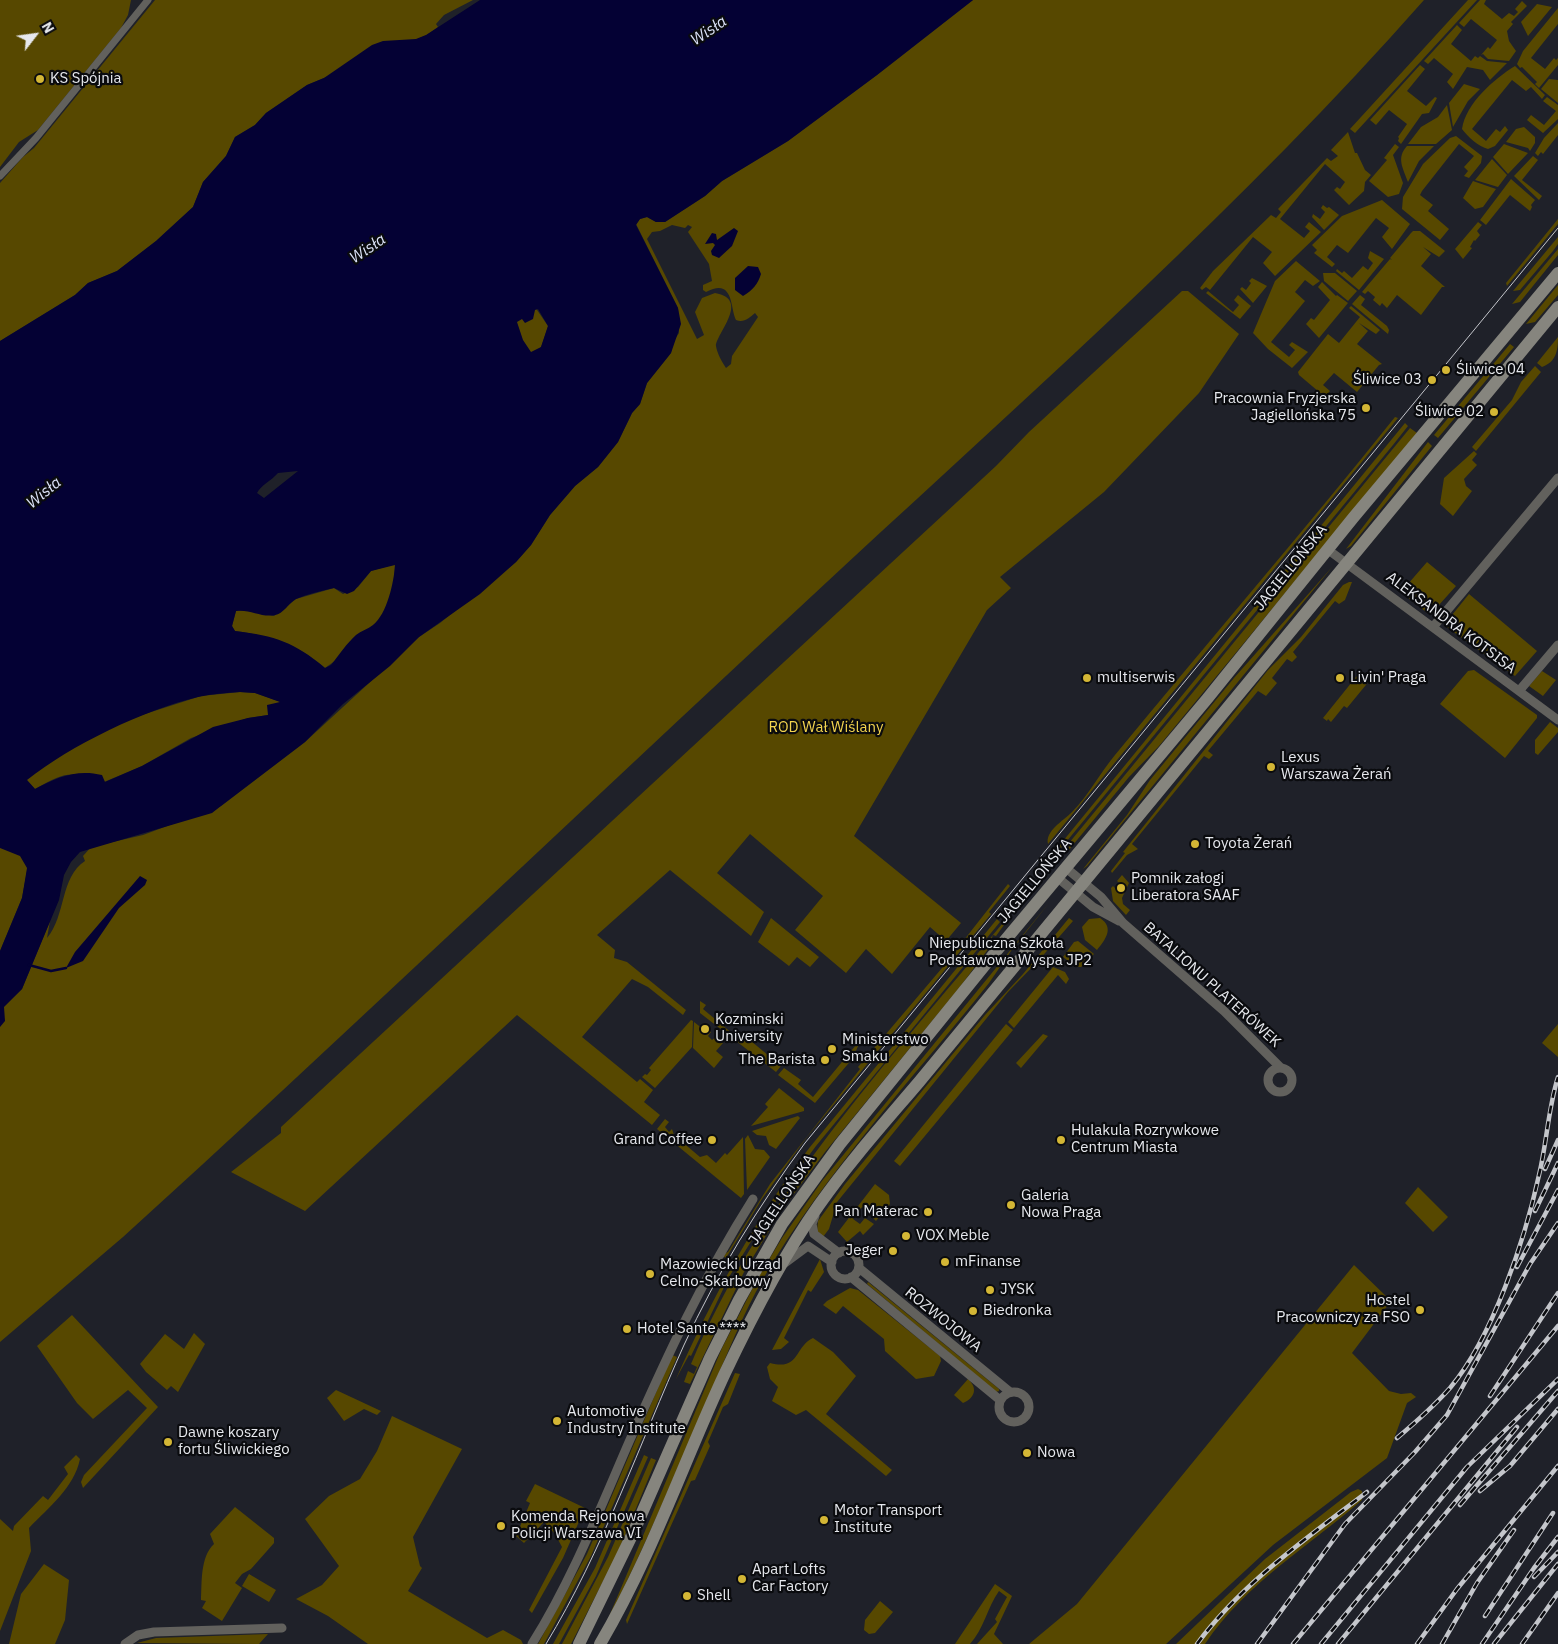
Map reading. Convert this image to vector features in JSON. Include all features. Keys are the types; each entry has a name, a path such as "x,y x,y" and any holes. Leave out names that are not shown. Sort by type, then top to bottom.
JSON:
{"main road":[{"name":"JAGIELLOŃSKA","path":"579,1644 634,1531 710,1358 739,1300 782,1224 840,1144 1327,549 1558,273"},
{"path":"600,1644 649,1549 728,1366 782,1265 818,1206 854,1157 1348,563 1558,307"}],"street":[{"path":"0,176 36,138 148,0"},
{"path":"1433,627 1558,478"},
{"name":"ALEKSANDRA KOTSISA","path":"1327,549 1558,720"},
{"path":"1519,691 1558,645"},
{"name":"BATALIONU PLATERÓWEK","path":"1062,873 1079,887 1098,910 1123,924 1224,1011 1281,1068"},
{"name":"JAGIELLOŃSKA","path":"532,1644 554,1607 591,1534 692,1304 753,1198"},
{"name":"ROZWOJOWA","path":"818,1206 812,1224 813,1232 839,1253 846,1251 853,1254 858,1260 859,1268 1010,1392"},
{"name":"ROZWOJOWA","path":"782,1265 808,1246 832,1262 832,1270 838,1277 851,1278 1000,1400"},
{"path":"832,1262 839,1253"},
{"path":"851,1278 859,1268"},
{"path":"1010,1392 1019,1393 1027,1401 1029,1409 1023,1419 1015,1422 1003,1417 999,1409 1000,1400 1010,1392"},
{"path":"125,1644 138,1635 154,1632 282,1628"}],"green space":[{"name":"KS Spójnia","path":"0,0 131,0 128,15 121,28 38,130 19,142 0,167"},
{"path":"155,0 473,0 444,15 436,24 438,27 427,35 307,85 266,113 255,125 235,137 226,156 203,182 193,207 156,241 117,271 88,283 75,295 0,341 0,183 23,157 34,148"},
{"path":"973,0 1424,0 1285,149 1140,292 203,1164 123,1237 0,1342 0,1010 22,989 50,921 47,938 53,929 71,877 85,861 83,856 91,847 143,835 221,806 305,742 419,637 440,623 516,562 531,545 550,515 575,486 598,467 618,442 632,413 640,404 647,383 671,353 673,342 679,333 678,308 636,224 640,219 647,217 656,222 665,222 705,196 722,181 788,141","holes":["672,225 685,228 688,225 692,227 688,232 709,264 712,281 703,285 703,290 706,292 715,288 722,288 726,291 729,296 736,320 744,320 755,313 758,317 732,356 731,364 726,368 717,352 716,346 729,317 730,302 725,297 715,293 702,298 695,312 704,335 697,339 647,239 652,232 660,231"]},
{"path":"1468,0 1477,0 1355,133 1350,129"},
{"path":"1480,0 1486,0 1484,4 1502,19 1509,13 1514,16 1518,12 1515,9 1522,1 1527,6 1511,22 1513,24 1507,31 1509,41 1516,51 1509,61 1488,59 1483,54 1481,55 1488,47 1490,49 1497,40 1471,19 1464,27 1459,23"},
{"path":"1537,4 1552,7 1528,36 1521,22"},
{"path":"1558,8 1558,24 1531,58 1545,69 1554,58 1556,60 1558,58 1558,65 1539,88 1535,84 1537,82 1517,64 1523,51"},
{"path":"1457,25 1462,30 1451,44 1471,61 1475,56 1478,58 1480,56 1487,61 1507,63 1490,80 1483,70 1467,67 1453,89 1447,82 1453,74 1434,58 1428,64 1424,61"},
{"path":"1420,65 1425,69 1407,91 1426,106 1435,97 1437,98 1429,113 1422,114 1401,144 1398,141 1398,137 1407,124 1389,110 1376,125 1370,120"},
{"path":"1515,66 1545,95 1542,99 1531,87 1526,91 1512,80 1472,129 1486,141 1496,129 1500,132 1505,126 1508,130 1495,146 1488,149 1485,148 1474,141 1462,129 1465,119 1469,110 1482,93"},
{"path":"1549,79 1558,80 1558,103 1541,89"},
{"path":"1464,84 1480,89 1468,101 1453,127 1449,103"},
{"path":"1547,97 1558,105 1558,119 1543,133 1527,120 1531,115 1544,125 1556,111 1543,101"},
{"path":"1447,105 1452,130 1436,144 1408,144 1421,127 1438,117"},
{"path":"1558,123 1558,135 1543,154 1541,152 1538,156 1535,153 1544,138"},
{"path":"1524,127 1535,137 1535,143 1530,151 1528,148 1506,142 1516,129"},
{"path":"1348,132 1355,153 1357,153 1365,170 1371,175 1365,182 1364,191 1349,205 1334,190 1337,187 1340,189 1345,182 1325,164 1280,219 1304,238 1310,231 1305,227 1309,222 1321,232 1275,276 1263,263 1272,252 1253,237 1210,290 1206,287 1202,290 1200,288 1213,271 1271,215 1276,218 1281,212 1278,209 1327,158 1331,161 1338,156 1331,150"},
{"path":"1456,136 1482,156 1481,163 1469,178 1464,176 1468,171 1464,167 1474,156 1459,144 1422,191 1420,195 1433,205 1428,211 1449,229 1440,240 1402,209 1403,197 1423,164 1450,138"},
{"path":"1395,144 1399,147 1393,155 1403,183 1399,194 1388,197 1369,181 1387,160 1384,158"},
{"path":"1504,144 1528,153 1508,174 1493,157"},
{"path":"1407,146 1434,146 1419,161 1408,182 1401,159"},
{"path":"1533,156 1538,160 1522,180 1542,196 1539,200 1514,176"},
{"path":"1492,159 1507,175 1498,187 1475,180"},
{"path":"1511,179 1535,200 1531,205 1530,211 1510,195 1486,225 1480,220"},
{"path":"1473,181 1496,189 1483,207 1475,209 1463,198"},
{"path":"1382,200 1410,224 1392,249 1382,237 1389,228 1376,218 1348,253 1337,245 1327,257 1335,264 1332,267 1314,253 1317,250 1312,245 1342,216"},
{"path":"1323,205 1339,215 1324,230 1312,217 1313,214 1320,219 1325,212 1321,208"},
{"path":"1558,219 1558,224 1507,286 1506,283"},
{"path":"1478,222 1482,225 1477,231 1480,235 1474,240 1470,247 1472,248 1463,259 1455,249"},
{"path":"1413,231 1420,231 1445,251 1439,257 1423,247 1431,254 1421,266 1445,287 1442,287 1421,315 1397,295 1387,308 1382,303 1380,306 1373,300 1375,297 1368,291 1365,294 1362,292 1390,259 1392,260 1390,258"},
{"path":"1558,237 1558,244 1553,251 1520,290 1513,291"},
{"path":"1558,249 1558,255 1520,302 1512,304"},
{"path":"1370,251 1384,259 1359,290 1336,271 1337,269 1342,273 1344,271 1352,278 1363,266 1368,270 1373,263 1368,258"},
{"path":"1296,261 1320,281 1313,286 1305,280 1295,292 1305,301 1271,342 1289,357 1295,350 1289,345 1292,342 1308,352 1292,368 1268,349 1253,333 1275,281"},
{"path":"1323,273 1335,273 1357,291 1348,301 1324,281"},
{"path":"1252,278 1267,286 1253,303 1240,289 1242,287 1246,290"},
{"path":"1322,282 1336,296 1348,303 1319,338 1306,324 1311,318 1314,320 1330,300 1318,287"},
{"path":"1558,285 1558,295 1535,322 1526,324"},
{"name":"ROD Wał Wiślany","path":"1182,291 1188,291 1239,334 1199,393 1104,492 1000,577 1011,588 987,610 854,836 961,923 946,941 930,927 892,974 866,949 846,973 795,930 823,896 750,834 717,873 764,912 751,936 670,870 597,935 615,950 614,958 627,962 686,1010 683,1015 648,987 632,979 582,1037 637,1082 640,1079 653,1090 644,1102 660,1115 652,1125 517,1015 305,1211 231,1172 281,1133 281,1127 996,466 1029,432"},
{"path":"1208,291 1233,312 1239,305 1234,300 1238,295 1251,306 1240,319 1206,293"},
{"path":"1360,295 1365,299 1361,305 1387,326 1388,334 1352,304"},
{"path":"533,304 548,326 541,347 533,359 515,333 518,311"},
{"path":"1351,306 1380,330 1376,334 1359,323 1368,331 1357,344 1382,364 1379,365 1357,392 1334,373 1323,385 1330,391 1325,397 1299,375 1298,372 1328,334 1339,343 1360,317 1349,308"},
{"path":"1558,337 1553,359 1542,367 1537,363"},
{"path":"1510,344 1514,347 1438,438 1434,435"},
{"path":"1535,366 1541,372 1476,451 1472,447 1512,400 1521,382"},
{"path":"1395,417 1398,418 1048,844 1049,835 1052,831 1078,806 1115,755"},
{"path":"1405,423 1408,426 1393,445 1062,847 1054,852"},
{"path":"1410,428 1417,433 1159,746 1129,777 1068,851 1060,854"},
{"path":"1428,442 1432,446 1351,546 1346,549"},
{"path":"1474,451 1477,454 1472,460 1477,465 1464,479 1466,486 1472,491 1453,516 1440,504 1444,478"},
{"path":"1427,562 1456,586 1430,615 1401,592"},
{"path":"395,564 394,586 400,614 325,668 316,660 283,643 259,635 235,631 232,626 236,611 245,610 274,616 296,599 334,588 343,594 358,587 371,571"},
{"path":"1333,566 1083,869 1127,815 1150,780 1234,678"},
{"path":"1352,582 1345,600 1339,604 1335,601 1293,652 1297,657 1292,662 1287,659 1272,678 1277,683 1266,696 1258,691 1208,751 1213,755 1209,759 1204,756 1132,844 1138,849 1127,855 1112,873 1111,871 1125,853 1123,852 1268,670 1301,637 1343,585"},
{"path":"1469,594 1537,651 1515,676 1444,625"},
{"path":"1474,670 1537,715 1537,718 1505,758 1440,704 1468,671"},
{"path":"1542,671 1556,680 1543,696 1529,686"},
{"path":"1360,672 1370,680 1347,708 1344,706 1331,722 1328,719 1327,721 1323,718"},
{"path":"240,692 255,693 281,702 268,715 248,718 191,738 142,766 104,782 83,776 69,775 54,779 35,789 0,751 67,739 201,696"},
{"path":"1550,722 1558,728 1558,732 1538,755 1535,753 1535,740"},
{"path":"0,842 31,850 22,898 0,951"},
{"path":"1122,875 1129,883 1122,898 1123,904 1130,910 1126,915 1113,901 1111,888 1113,886 1119,892 1124,887 1117,881"},
{"path":"1008,884 1010,886 989,912 991,914 807,1137 762,1199 726,1258 721,1255 728,1252 770,1184 860,1069 858,1067 942,968"},
{"path":"1049,903 1011,951 989,983 841,1164 787,1240 763,1279 742,1319 649,1534 608,1619 722,1348 758,1278 782,1238 822,1181"},
{"path":"771,918 819,957 810,967 797,957 789,966 758,942"},
{"path":"1069,918 1073,921 1008,992 833,1207 835,1209 829,1229 823,1237 817,1231 818,1221 845,1184 985,1015 1023,974"},
{"path":"1100,918 1105,922 1108,930 1097,950 1085,940 1082,927 1089,919"},
{"path":"997,919 1000,922 816,1146 783,1190 729,1277 691,1356 689,1355 676,1379 736,1259 790,1174"},
{"path":"1002,924 1004,925 996,936 993,935 990,942 992,944 959,988 825,1152 781,1211 744,1272 690,1384 684,1382 688,1371 694,1374 697,1367 691,1364 720,1302 754,1243 791,1187 872,1080"},
{"path":"1078,941 1094,954 1081,967 1076,967 1063,957 1074,942"},
{"path":"1053,967 1065,972 1069,979 1066,984 1058,975 1014,1028 1008,1022"},
{"path":"700,1001 706,1005 703,1009 733,1034 736,1031 749,1042 751,1041 781,1066 776,1072 700,1013"},
{"path":"691,1020 693,1021 692,1047 655,1088 642,1077 645,1074 647,1075 651,1070 649,1068"},
{"path":"694,1022 711,1032 708,1036 712,1040 716,1037 723,1043 716,1051 723,1057 714,1068 693,1048"},
{"path":"1006,1024 1013,1030 900,1166 894,1161"},
{"path":"1558,1024 1558,1057 1542,1043"},
{"path":"1043,1034 1048,1036 1021,1068 1016,1063"},
{"path":"861,1039 853,1058 815,1103 778,1075 784,1068 801,1080 798,1084 813,1097"},
{"path":"779,1088 804,1108 804,1111 751,1126 768,1107 765,1104"},
{"path":"798,1116 800,1118 776,1149 769,1145 766,1136 757,1135 752,1131"},
{"path":"665,1119 669,1122 665,1127 669,1132 672,1129 674,1135 700,1157 707,1155 716,1163 725,1153 727,1155 743,1137 744,1194 741,1198 657,1129"},
{"path":"748,1135 755,1149 764,1150 770,1157 747,1190 745,1139"},
{"path":"875,1184 889,1195 890,1204 876,1221 862,1207 853,1219 860,1224 865,1218 874,1224 863,1235 860,1231 847,1242 838,1232"},
{"path":"1418,1187 1448,1217 1433,1232 1405,1203"},
{"path":"820,1259 824,1272 811,1292 808,1290 784,1338 789,1342 781,1349 772,1350"},
{"path":"1354,1265 1391,1301 1352,1353 1389,1391 1401,1394 1411,1393 1416,1397 1407,1403 1387,1458 1273,1545 1166,1644 1029,1644 1077,1604"},
{"path":"868,1282 999,1389 999,1391 996,1392 867,1284"},
{"path":"850,1288 858,1290 940,1356 941,1361 934,1376 916,1379 885,1351 884,1339 843,1306 836,1314 823,1305"},
{"path":"72,1315 158,1407 83,1488 81,1482 84,1475 147,1408 128,1390 93,1419 77,1403 37,1346"},
{"path":"194,1333 205,1344 178,1392 171,1386 167,1390 146,1372 140,1364 165,1334 184,1349"},
{"path":"813,1338 833,1352 856,1376 826,1414 892,1470 886,1476 806,1410 796,1415 772,1401 778,1387 770,1379 767,1367 770,1363 780,1365 792,1361 802,1347"},
{"path":"672,1355 677,1357 591,1556 544,1644 538,1644 587,1554"},
{"path":"735,1373 740,1374 728,1404 723,1407 708,1442 710,1446 695,1480 691,1481 627,1624 626,1620"},
{"path":"968,1379 973,1386 974,1392 963,1403 954,1395"},
{"path":"336,1390 381,1411 377,1415 364,1409 344,1421 327,1398"},
{"path":"392,1416 462,1449 413,1537 422,1568 408,1591 487,1638 503,1630 521,1640 523,1644 368,1644 328,1616 296,1599 322,1585 339,1566 305,1519 329,1496 360,1479 377,1451"},
{"path":"76,1455 80,1459 72,1479 60,1496 29,1528 31,1551 0,1631 0,1519 13,1531 14,1526 43,1496 48,1500 68,1474 64,1467"},
{"path":"644,1455 648,1457 596,1576 559,1644 553,1644 595,1568"},
{"path":"651,1458 656,1460 618,1552 571,1644 562,1644 608,1557"},
{"path":"535,1484 585,1508 563,1558 532,1613 529,1610 562,1547 555,1534 544,1522 524,1543 516,1536 530,1503 526,1501"},
{"path":"1358,1489 1362,1491 1362,1500 1258,1584 1221,1622 1205,1644 1176,1644 1265,1559 1351,1492"},
{"path":"235,1507 274,1538 274,1543 251,1569 242,1574 235,1583 242,1588 222,1621 202,1608 206,1601 201,1600 203,1570 206,1556 214,1544 210,1534"},
{"path":"44,1564 69,1580 65,1620 55,1644 9,1644 21,1594"},
{"path":"249,1574 276,1590 269,1602 242,1586"},
{"path":"995,1584 1012,1596 994,1634 1003,1644 977,1644 997,1622 995,1619 1007,1597 999,1591 975,1638 970,1644 955,1644"},
{"path":"880,1601 893,1612 875,1633 869,1634 864,1630 865,1620"},
{"path":"268,1634 259,1644 137,1643 156,1638"}],"water":[{"name":"Wisła","path":"480,0 973,0 788,141 722,181 705,196 665,222 656,222 647,217 640,219 636,225 678,308 681,324 671,353 647,383 640,404 632,413 618,442 598,467 575,486 550,515 531,545 516,562 480,594 419,637 390,666 343,704 305,742 212,813 80,852 71,862 64,875 59,900 22,989 4,1007 5,1021 0,1027 0,951 22,898 27,868 20,856 0,848 0,341 75,295 88,283 117,271 156,241 193,207 203,182 226,156 235,137 255,125 266,113 307,85 324,78 372,45 383,41 416,39 426,35","holes":["538,309 548,326 541,347 531,352 523,340 517,322 522,319 525,323 533,319 535,310","298,471 264,498 257,493 278,473","395,565 386,606 378,620 353,638 331,665 325,668 294,646 262,635 235,631 232,626 236,611 270,616 281,613 296,599 310,594 334,588 347,594 354,591 371,571","255,693 280,702 267,705 268,715 213,727 142,766 105,782 102,775 84,773 67,775 35,789 27,780 65,754 109,730 177,703 214,694"]},
{"path":"734,228 738,231 732,246 719,258 712,255 711,251 715,245 713,243 705,244 712,233 716,234 717,240"},
{"path":"748,266 758,267 761,274 755,286 743,296 735,290 735,278"},
{"path":"140,876 147,880 145,885 119,908 83,961 66,968 75,952"}],"waterway":[{"path":"29,965 51,971 66,968"}],"tram line":[{"path":"546,1644 585,1572 603,1534 667,1383 710,1292 739,1241 805,1143 1558,228"}],"railway":[{"path":"1397,1438 1425,1414 1450,1388 1466,1367 1493,1315 1516,1257 1533,1200 1558,1077"},
{"path":"1545,1169 1558,1140"},
{"path":"1535,1211 1558,1163"},
{"path":"1517,1267 1558,1190"},
{"path":"1257,1644 1345,1524 1415,1452 1447,1415 1530,1264 1558,1223"},
{"path":"1490,1396 1558,1293"},
{"path":"1293,1644 1558,1326"},
{"path":"1321,1644 1467,1467 1558,1379"},
{"path":"1460,1505 1558,1391"},
{"path":"1480,1491 1510,1466 1558,1409"},
{"path":"1338,1644 1517,1427"},
{"path":"1417,1644 1457,1589 1558,1466"},
{"path":"1197,1644 1234,1601 1276,1562 1367,1492"},
{"path":"1485,1616 1553,1513"},
{"path":"1442,1644 1477,1583 1514,1530"},
{"path":"1482,1644 1534,1568 1558,1537"},
{"path":"1534,1577 1558,1552"},
{"path":"1494,1644 1558,1564"},
{"path":"1522,1644 1558,1593"}],"place":[{"name":"KS Spójnia","path":"40,79"},
{"name":"Śliwice 04","path":"1446,370"},
{"name":"Śliwice 03","path":"1432,380"},
{"name":"Pracownia Fryzjerska Jagiellońska 75","path":"1366,408"},
{"name":"Śliwice 02","path":"1494,412"},
{"name":"multiserwis","path":"1087,678"},
{"name":"Livin' Praga","path":"1340,678"},
{"name":"Lexus Warszawa Żerań","path":"1271,767"},
{"name":"Toyota Żerań","path":"1195,844"},
{"name":"Pomnik załogi Liberatora SAAF","path":"1121,888"},
{"name":"Niepubliczna Szkoła Podstawowa Wyspa JP2","path":"919,953"},
{"name":"Kozminski University","path":"705,1029"},
{"name":"Ministerstwo Smaku","path":"832,1049"},
{"name":"The Barista","path":"825,1060"},
{"name":"Grand Coffee","path":"712,1140"},
{"name":"Hulakula Rozrywkowe Centrum Miasta","path":"1061,1140"},
{"name":"Galeria Nowa Praga","path":"1011,1205"},
{"name":"Pan Materac","path":"928,1212"},
{"name":"VOX Meble","path":"906,1236"},
{"name":"Jeger","path":"893,1251"},
{"name":"mFinanse","path":"945,1262"},
{"name":"Mazowiecki Urząd Celno-Skarbowy","path":"650,1274"},
{"name":"JYSK","path":"990,1290"},
{"name":"Hostel Pracowniczy za FSO","path":"1420,1310"},
{"name":"Biedronka","path":"973,1311"},
{"name":"Hotel Sante ****","path":"627,1329"},
{"name":"Automotive Industry Institute","path":"557,1421"},
{"name":"Dawne koszary fortu Śliwickiego","path":"168,1442"},
{"name":"Nowa","path":"1027,1453"},
{"name":"Motor Transport Institute","path":"824,1520"},
{"name":"Komenda Rejonowa Policji Warszawa VI","path":"501,1526"},
{"name":"Apart Lofts Car Factory","path":"742,1579"},
{"name":"Shell","path":"687,1596"}]}
